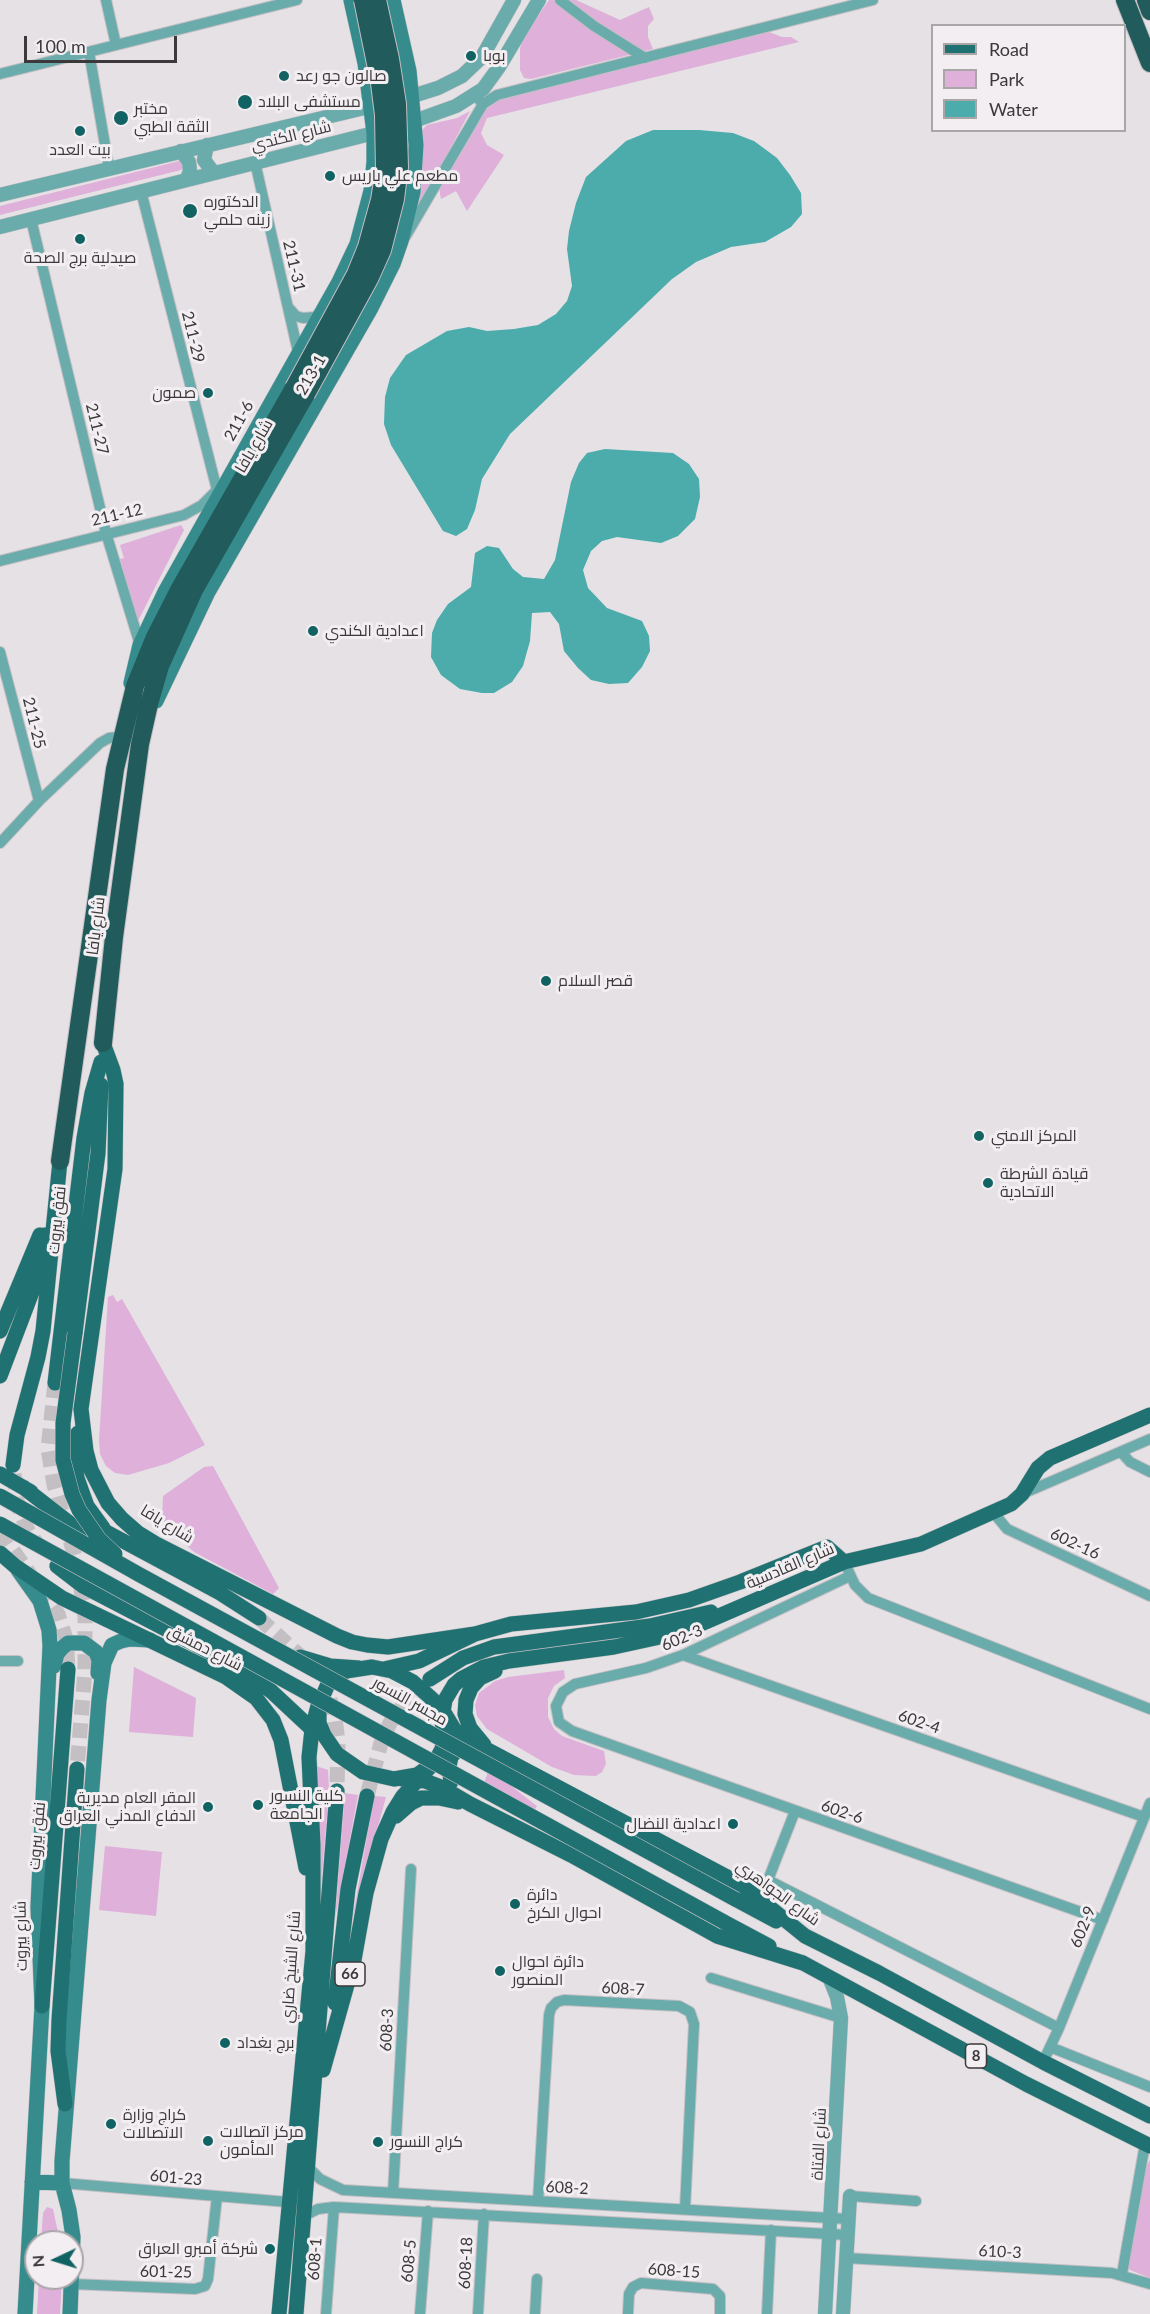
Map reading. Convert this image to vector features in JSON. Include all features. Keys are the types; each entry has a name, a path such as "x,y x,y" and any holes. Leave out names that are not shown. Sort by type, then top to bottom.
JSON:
{"highway":[{"name":"شارع يافا","path":"103,1043 114,937 140,744 148,704 160,666 194,590 300,391 356,274 367,247 380,200 385,170 384,115 380,83 363,0"},
{"name":"شارع يافا","path":"60,1161 110,804 135,686 179,591 369,279 382,250 395,199 399,167 397,104 377,0"},
{"path":"1125,0 1150,63"},
{"path":"1146,0 1150,11"}],"main road":[{"path":"351,0 365,63 374,133"},
{"name":"213-1","path":"140,744 160,693 208,592 370,308 393,264 401,241 408,219 416,168 415,122 409,71 393,0"},
{"name":"211-6","path":"124,730 134,665 140,645 165,592 352,253 365,218 374,162 374,133"},
{"path":"103,1043 98,1154 62,1441 66,1478 75,1502 88,1525 112,1551 140,1575"},
{"name":"شارع يافا","path":"103,1043 116,1084 115,1169 81,1409 86,1451 98,1487 122,1519 138,1533 156,1544 352,1642 367,1646 388,1647 475,1634"},
{"name":"نفق بيروت","path":"55,1383 84,1138 92,1093 101,1062"},
{"name":"نفق بيروت","path":"0,1376 32,1292 60,1161"},
{"name":"شارع يافا","path":"13,1465 17,1435 44,1331 60,1161"},
{"path":"0,1331 29,1258 49,1216"},
{"path":"81,1409 76,1449 77,1479 87,1506 108,1532"},
{"name":"شارع القادسية","path":"442,1714 449,1692 461,1679 496,1663 614,1647 669,1635 696,1626 746,1603 921,1544 1011,1504 1022,1494 1033,1474 1050,1458 1150,1415"},
{"path":"0,1474 220,1593 260,1618"},
{"path":"23,1487 77,1529 129,1562 298,1657 330,1666 384,1669 407,1678 431,1698 442,1714 444,1741 439,1756 430,1767 417,1775 402,1779 386,1779 371,1775 337,1754 282,1701 83,1586 57,1566"},
{"name":"مجسر النسور","path":"0,1496 140,1575 805,1936"},
{"path":"0,1524 724,1922 803,1963"},
{"name":"شارع القادسية","path":"384,1669 419,1661 475,1634 493,1628 530,1621 609,1615 663,1607 715,1592 827,1547 847,1569"},
{"name":"شارع دمشق","path":"0,1553 62,1598 150,1640 225,1666 256,1698 273,1720 285,1757 314,1918"},
{"name":"شارع بيروت","path":"15,1566 32,1588 45,1616 50,1646 38,1907 42,2006 25,2314"},
{"path":"430,1679 464,1658 494,1647 650,1626 746,1603"},
{"path":"72,2230 62,2183 65,2104 99,1700 104,1663 112,1645 130,1639 150,1640"},
{"path":"49,1684 57,1654 62,1648 68,1644 84,1643 96,1652 99,1660 99,1700"},
{"path":"490,1752 470,1728 465,1714 466,1700 471,1688 480,1678 523,1660"},
{"path":"225,1666 252,1685 282,1701 299,1722 309,1779"},
{"path":"337,1754 327,1742 319,1723 320,1698 333,1679 346,1671 359,1668"},
{"name":"نفق بيروت","path":"42,2006 68,1669"},
{"path":"252,1685 267,1706 273,1720"},
{"name":"شارع الشيخ ضاري","path":"279,2314 310,1982 314,1918 309,1779 312,1729 320,1698"},
{"name":"شارع الجواهري","path":"442,1714 462,1737 742,1885 805,1936 1150,2116"},
{"path":"470,1804 453,1785 449,1776 452,1757 456,1750 463,1747 471,1746 490,1752"},
{"name":"شارع الشيخ ضاري","path":"312,2120 328,2046 354,1960 366,1893 386,1827 403,1796 430,1767"},
{"path":"65,2104 58,2051 59,2020 77,1769"},
{"name":"8","path":"402,1779 418,1779 441,1787 571,1855 717,1936 803,1963 1026,2084 1148,2145"},
{"name":"شارع الشيخ ضاري","path":"296,2314 337,1791"},
{"path":"328,2046 348,1889 367,1796"},
{"path":"386,1827 401,1810 421,1798 439,1798 470,1804"},
{"path":"32,2182 62,2183"},
{"path":"70,2314 72,2290"}],"street":[{"path":"106,0 116,45"},
{"path":"0,74 278,2 297,0"},
{"path":"515,0 536,5"},
{"name":"شارع الكندي","path":"0,195 413,97 438,88 462,76 482,57 515,0"},
{"path":"560,0 594,26 645,58"},
{"path":"401,241 409,233 479,100 873,0"},
{"name":"شارع الكندي","path":"0,227 374,133 479,100 536,5"},
{"path":"89,52 109,168"},
{"path":"207,145 204,160 213,172"},
{"path":"181,151 189,162 190,171 187,179"},
{"name":"211-31","path":"255,162 298,352"},
{"name":"211-29","path":"141,191 217,490"},
{"name":"211-27","path":"31,219 106,533 140,645"},
{"name":"211-31","path":"288,307 296,316 303,318 320,313"},
{"name":"211-12","path":"0,561 183,515 201,505 228,477"},
{"name":"211-25","path":"0,652 39,801"},
{"path":"0,843 39,801 100,743 124,730 140,744"},
{"path":"1022,1494 1150,1439"},
{"path":"1121,1452 1130,1461 1150,1472"},
{"name":"602-16","path":"993,1512 1007,1529 1150,1596"},
{"path":"847,1569 855,1585 868,1598 1150,1709"},
{"name":"602-3","path":"572,1731 559,1722 556,1706 563,1692 575,1684 646,1668 683,1655 847,1569"},
{"name":"602-4","path":"683,1655 1144,1817"},
{"path":"0,1661 18,1661"},
{"name":"602-6","path":"572,1731 1103,1920"},
{"name":"602-9","path":"1043,2062 1059,2028 1150,1803"},
{"path":"795,1811 768,1876 770,1881 1059,2028"},
{"name":"608-3","path":"393,2193 411,1869"},
{"name":"شارع الفتاة","path":"825,2314 841,2018 837,1997 829,1977"},
{"path":"711,1978 841,2018"},
{"name":"608-7","path":"538,2201 551,2007 564,2000 679,2007 690,2012 694,2024 685,2210"},
{"path":"1050,2047 1150,2087"},
{"path":"1122,2274 1148,2145"},
{"name":"608-2","path":"308,2167 320,2179 344,2190 849,2219"},
{"name":"601-23","path":"62,2183 288,2202"},
{"path":"416,2211 418,2194"},
{"name":"601-25","path":"84,2284 195,2289 205,2286 208,2279 217,2196"},
{"path":"843,2314 850,2196 916,2201"},
{"name":"608-2","path":"304,2216 318,2209 334,2207 848,2235"},
{"name":"608-1","path":"326,2314 334,2207"},
{"name":"608-5","path":"420,2314 428,2211"},
{"name":"608-18","path":"478,2314 484,2214"},
{"path":"767,2314 771,2230"},
{"name":"610-3","path":"846,2258 1122,2274 1150,2284"},
{"path":"535,2314 537,2279"},
{"name":"608-15","path":"628,2314 628,2294 640,2283 712,2289 720,2296 720,2314"}],"green space":[{"path":"549,0 576,0 620,20 649,7 654,19 648,26 648,37 653,49 531,79 524,78 520,70 520,48 524,36"},
{"path":"769,32 782,37 791,37 799,42 487,118 481,133 487,145 504,155 467,211 456,191 441,199 439,188 487,108 498,99"},
{"path":"470,111 415,216 422,181 420,132 427,125 457,118"},
{"path":"179,161 184,167 181,170 0,215 0,206"},
{"path":"181,525 184,530 138,621 120,559 124,558 120,545"},
{"path":"113,1295 117,1302 122,1299 205,1445 169,1463 128,1475 115,1473 106,1466 100,1454 108,1297"},
{"path":"213,1466 279,1588 273,1594 194,1552 167,1528 162,1518 163,1496 204,1467"},
{"path":"134,1667 196,1698 193,1737 129,1732"},
{"path":"564,1670 565,1678 554,1686 548,1698 548,1717 554,1729 562,1736 604,1751 606,1764 602,1772 596,1776 574,1775 552,1767 487,1729 477,1716 475,1705 479,1693 495,1681 508,1677"},
{"path":"316,1766 328,1770 329,1789 316,1950"},
{"path":"489,1769 537,1806 533,1813 483,1786"},
{"path":"345,1793 358,1795 335,1919"},
{"path":"374,1796 386,1797 352,1922"},
{"path":"105,1846 162,1852 156,1916 99,1910"},
{"path":"1150,2160 1150,2278 1130,2270 1127,2265 1147,2165"},
{"path":"47,2207 53,2209 57,2230 42,2230 43,2213"},
{"path":"38,2290 61,2290 60,2314 37,2314"}],"water":[{"path":"653,130 733,133 754,141 777,158 790,175 801,193 802,214 791,227 765,242 731,247 696,262 672,279 510,434 482,479 475,510 467,529 456,536 443,531 391,445 384,424 385,397 390,378 406,355 447,331 469,327 487,331 514,329 538,325 556,314 567,301 572,286 567,249 569,231 586,177 626,141"},
{"path":"605,449 673,453 689,464 699,479 700,497 695,519 678,536 661,543 617,537 602,541 591,551 583,570 588,588 607,608 642,621 649,636 650,651 642,667 628,683 609,684 591,680 564,651 559,624 550,612 532,613 530,641 523,666 512,682 494,693 460,689 441,675 431,657 432,633 437,620 448,604 471,587 475,553 487,546 499,548 513,569 523,577 544,579 555,560 571,482 579,463 587,453"}],"tunnel":[{"path":"55,1383 48,1449 54,1485 78,1567 85,1617 85,1670 77,1769"},
{"path":"14,1474 18,1506 27,1529 39,1547"},
{"path":"0,1532 58,1614 66,1639 68,1669"},
{"path":"259,1618 311,1666"},
{"path":"367,1796 381,1743 390,1723 400,1709 429,1680"},
{"path":"330,1699 338,1741 337,1791"}],"place":[{"name":"بوبا","path":"471,56"},
{"name":"صالون جو رعد","path":"284,76"},
{"name":"مستشفى البلاد","path":"245,102"},
{"name":"مختبر الثقة الطبي","path":"121,118"},
{"name":"بيت العدد","path":"80,131"},
{"name":"مطعم علي باريس","path":"330,176"},
{"name":"الدكتوره زينه حلمي","path":"190,211"},
{"name":"صيدلية برج الصحة","path":"80,239"},
{"name":"صمون","path":"208,393"},
{"name":"اعدادية الكندي","path":"313,631"},
{"name":"قصر السلام","path":"546,981"},
{"name":"المركز الامني","path":"979,1136"},
{"name":"قيادة الشرطة الاتحادية","path":"988,1183"},
{"name":"كلية النسور الجامعة","path":"258,1805"},
{"name":"المقر العام مديرية الدفاع المدني العراق","path":"208,1807"},
{"name":"اعدادية النضال","path":"733,1824"},
{"name":"دائرة احوال الكرخ","path":"515,1904"},
{"name":"دائرة احوال المنصور","path":"500,1971"},
{"name":"برج بغداد","path":"225,2043"},
{"name":"كراج وزارة الاتصالات","path":"111,2124"},
{"name":"مركز اتصالات المأمون","path":"208,2141"},
{"name":"كراج النسور","path":"378,2142"},
{"name":"شركة أمبرو العراق","path":"270,2249"}]}
